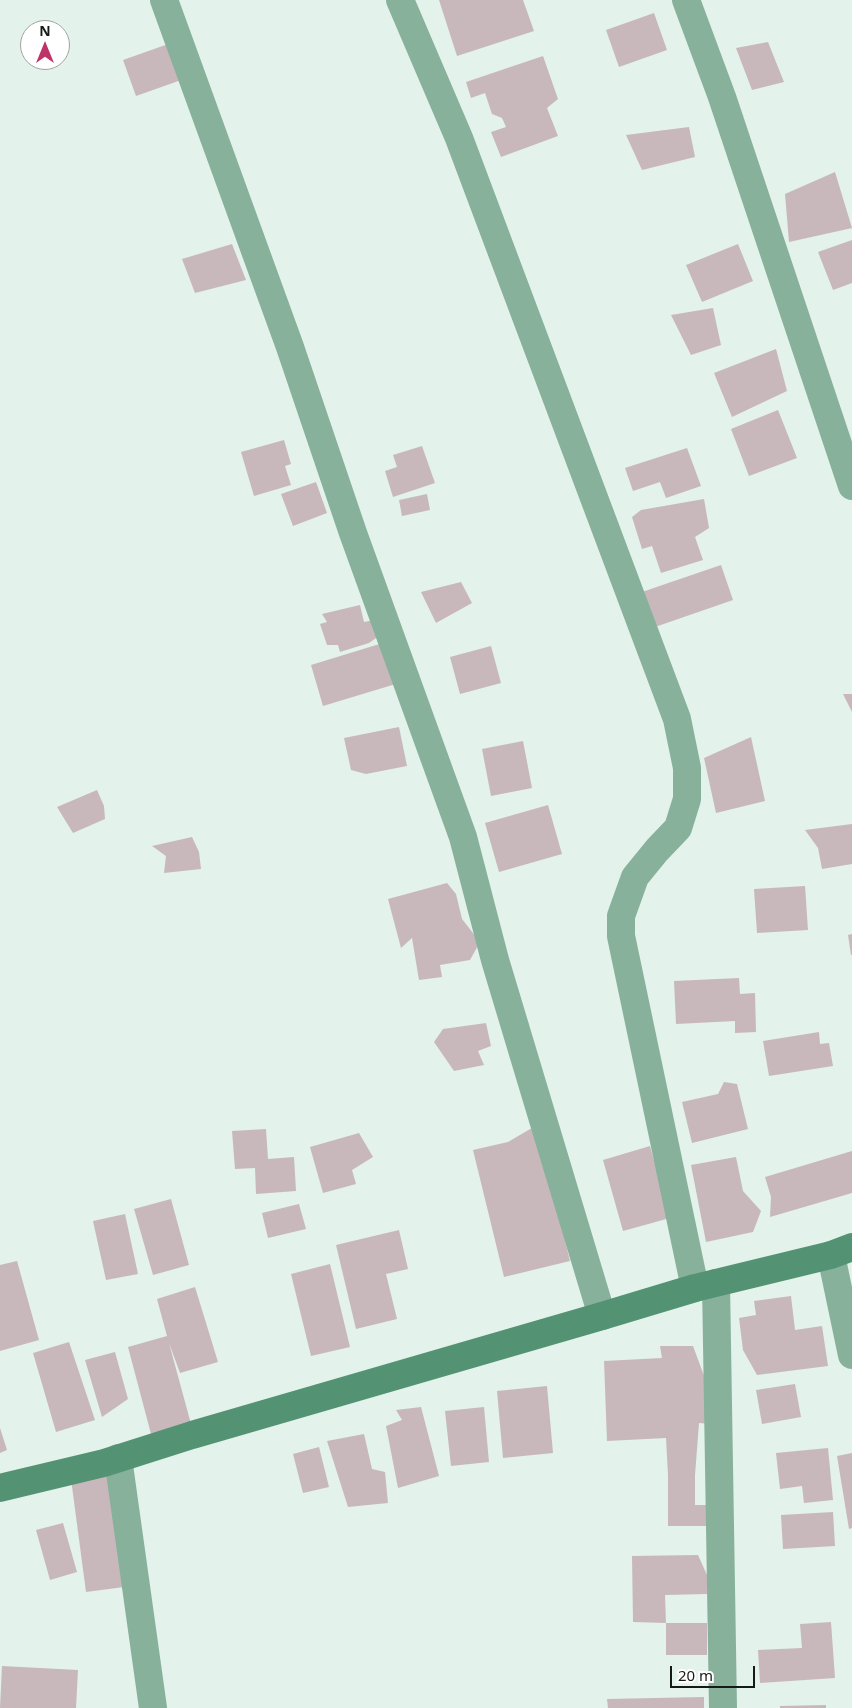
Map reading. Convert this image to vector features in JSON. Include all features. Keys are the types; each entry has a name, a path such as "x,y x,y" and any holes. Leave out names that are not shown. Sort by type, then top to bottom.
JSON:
{"street":[{"path":"164,0 290,347 356,542 463,837 495,960 602,1316"},
{"path":"400,0 459,138 677,719 687,768 687,799 678,828 635,877 621,916 621,936 705,1285 723,1708"},
{"path":"686,0 725,107 852,486"},
{"path":"0,1488 118,1458 705,1285 841,1251 852,1354"},
{"path":"118,1458 153,1708"}],"building":[{"path":"439,0 523,0 534,31 457,56"},
{"path":"654,13 667,50 619,67 606,30"},
{"path":"768,42 784,82 752,90 736,48"},
{"path":"171,43 184,79 136,96 123,60"},
{"path":"543,56 558,99 547,108 558,136 501,157 491,132 506,127 502,118 492,114 485,93 471,98 466,82"},
{"path":"689,127 695,157 642,170 626,135"},
{"path":"835,172 852,228 789,242 785,194"},
{"path":"852,240 852,283 833,290 818,252"},
{"path":"232,244 246,280 195,293 182,259"},
{"path":"738,244 753,281 702,302 686,265"},
{"path":"713,308 721,345 691,355 671,315"},
{"path":"776,349 787,391 732,417 714,373"},
{"path":"778,410 797,458 749,476 731,429"},
{"path":"284,440 291,464 285,466 291,485 254,496 241,452"},
{"path":"422,446 435,483 393,497 385,471 397,467 393,455"},
{"path":"687,448 701,486 666,498 660,482 633,491 625,468"},
{"path":"316,482 327,513 293,526 281,494"},
{"path":"427,494 430,510 402,516 399,500"},
{"path":"704,499 709,528 695,537 703,560 661,573 652,546 642,549 632,517 641,510"},
{"path":"721,565 733,600 655,627 642,592"},
{"path":"461,582 472,603 436,623 421,592"},
{"path":"360,605 364,622 374,620 379,636 369,643 340,652 338,645 327,645 320,624 327,622 322,614"},
{"path":"386,642 399,683 323,706 311,665"},
{"path":"491,646 501,683 460,694 450,657"},
{"path":"843,694 852,694 852,712"},
{"path":"399,727 407,766 366,774 351,770 344,738"},
{"path":"751,737 765,801 716,813 704,758"},
{"path":"523,741 532,788 491,796 482,749"},
{"path":"97,790 104,806 105,819 73,833 57,807"},
{"path":"548,805 562,854 499,872 485,823"},
{"path":"852,824 852,864 822,869 818,848 805,830"},
{"path":"192,837 199,852 201,869 164,873 166,856 152,846"},
{"path":"447,883 456,894 462,919 480,942 470,960 440,965 442,977 419,980 412,938 401,948 388,899"},
{"path":"805,886 808,930 757,933 754,889"},
{"path":"852,934 852,955 851,955 848,935"},
{"path":"739,978 740,994 755,993 756,1032 735,1033 735,1021 676,1024 674,981"},
{"path":"486,1023 491,1046 478,1051 484,1065 454,1071 434,1042 443,1029"},
{"path":"819,1032 820,1044 829,1043 833,1066 769,1076 763,1041"},
{"path":"724,1082 737,1084 748,1129 692,1143 682,1102 718,1094"},
{"path":"537,1125 570,1261 504,1277 473,1150 508,1142"},
{"path":"266,1129 268,1159 294,1157 296,1191 256,1194 255,1168 235,1169 232,1131"},
{"path":"359,1133 373,1157 352,1170 356,1184 323,1193 310,1147"},
{"path":"650,1146 670,1218 623,1231 603,1160"},
{"path":"852,1151 852,1193 770,1217 771,1197 765,1177"},
{"path":"736,1157 743,1191 761,1211 753,1232 706,1242 691,1165"},
{"path":"171,1199 189,1265 153,1275 134,1209"},
{"path":"299,1204 306,1229 268,1238 262,1213"},
{"path":"125,1214 138,1274 106,1280 93,1221"},
{"path":"399,1230 408,1269 386,1274 397,1319 356,1329 336,1245"},
{"path":"17,1261 39,1340 0,1351 0,1265"},
{"path":"330,1264 350,1347 311,1356 291,1274"},
{"path":"195,1287 218,1362 180,1373 169,1343 191,1424 151,1434 128,1347 167,1336 157,1299"},
{"path":"791,1296 795,1330 822,1326 828,1366 757,1375 743,1350 739,1318 756,1315 754,1301"},
{"path":"69,1342 95,1420 56,1432 33,1353"},
{"path":"660,1346 693,1346 710,1392 711,1424 699,1423 695,1505 712,1505 712,1526 668,1526 666,1438 607,1441 604,1361 662,1358"},
{"path":"115,1352 128,1399 102,1417 85,1360"},
{"path":"795,1384 801,1417 762,1424 756,1390"},
{"path":"547,1386 553,1453 503,1458 497,1391"},
{"path":"421,1407 439,1476 398,1488 386,1426 402,1420 396,1410"},
{"path":"484,1407 489,1462 451,1466 445,1411"},
{"path":"0,1428 7,1450 0,1453"},
{"path":"364,1434 372,1469 385,1472 388,1503 348,1507 327,1441"},
{"path":"319,1447 329,1487 303,1493 293,1454"},
{"path":"828,1448 833,1500 804,1503 802,1486 780,1489 776,1453"},
{"path":"852,1453 852,1528 849,1529 837,1456"},
{"path":"109,1476 124,1587 86,1592 71,1479"},
{"path":"833,1512 835,1546 783,1549 781,1515"},
{"path":"63,1523 77,1572 50,1580 36,1530"},
{"path":"698,1555 707,1575 707,1594 665,1595 666,1623 633,1622 632,1556"},
{"path":"831,1622 835,1678 760,1683 758,1650 802,1648 800,1624"},
{"path":"666,1623 707,1623 707,1655 666,1655"},
{"path":"2,1666 78,1670 76,1708 0,1708"},
{"path":"704,1697 704,1708 608,1708 607,1699"},
{"path":"826,1705 826,1708 780,1708 780,1706"}]}
